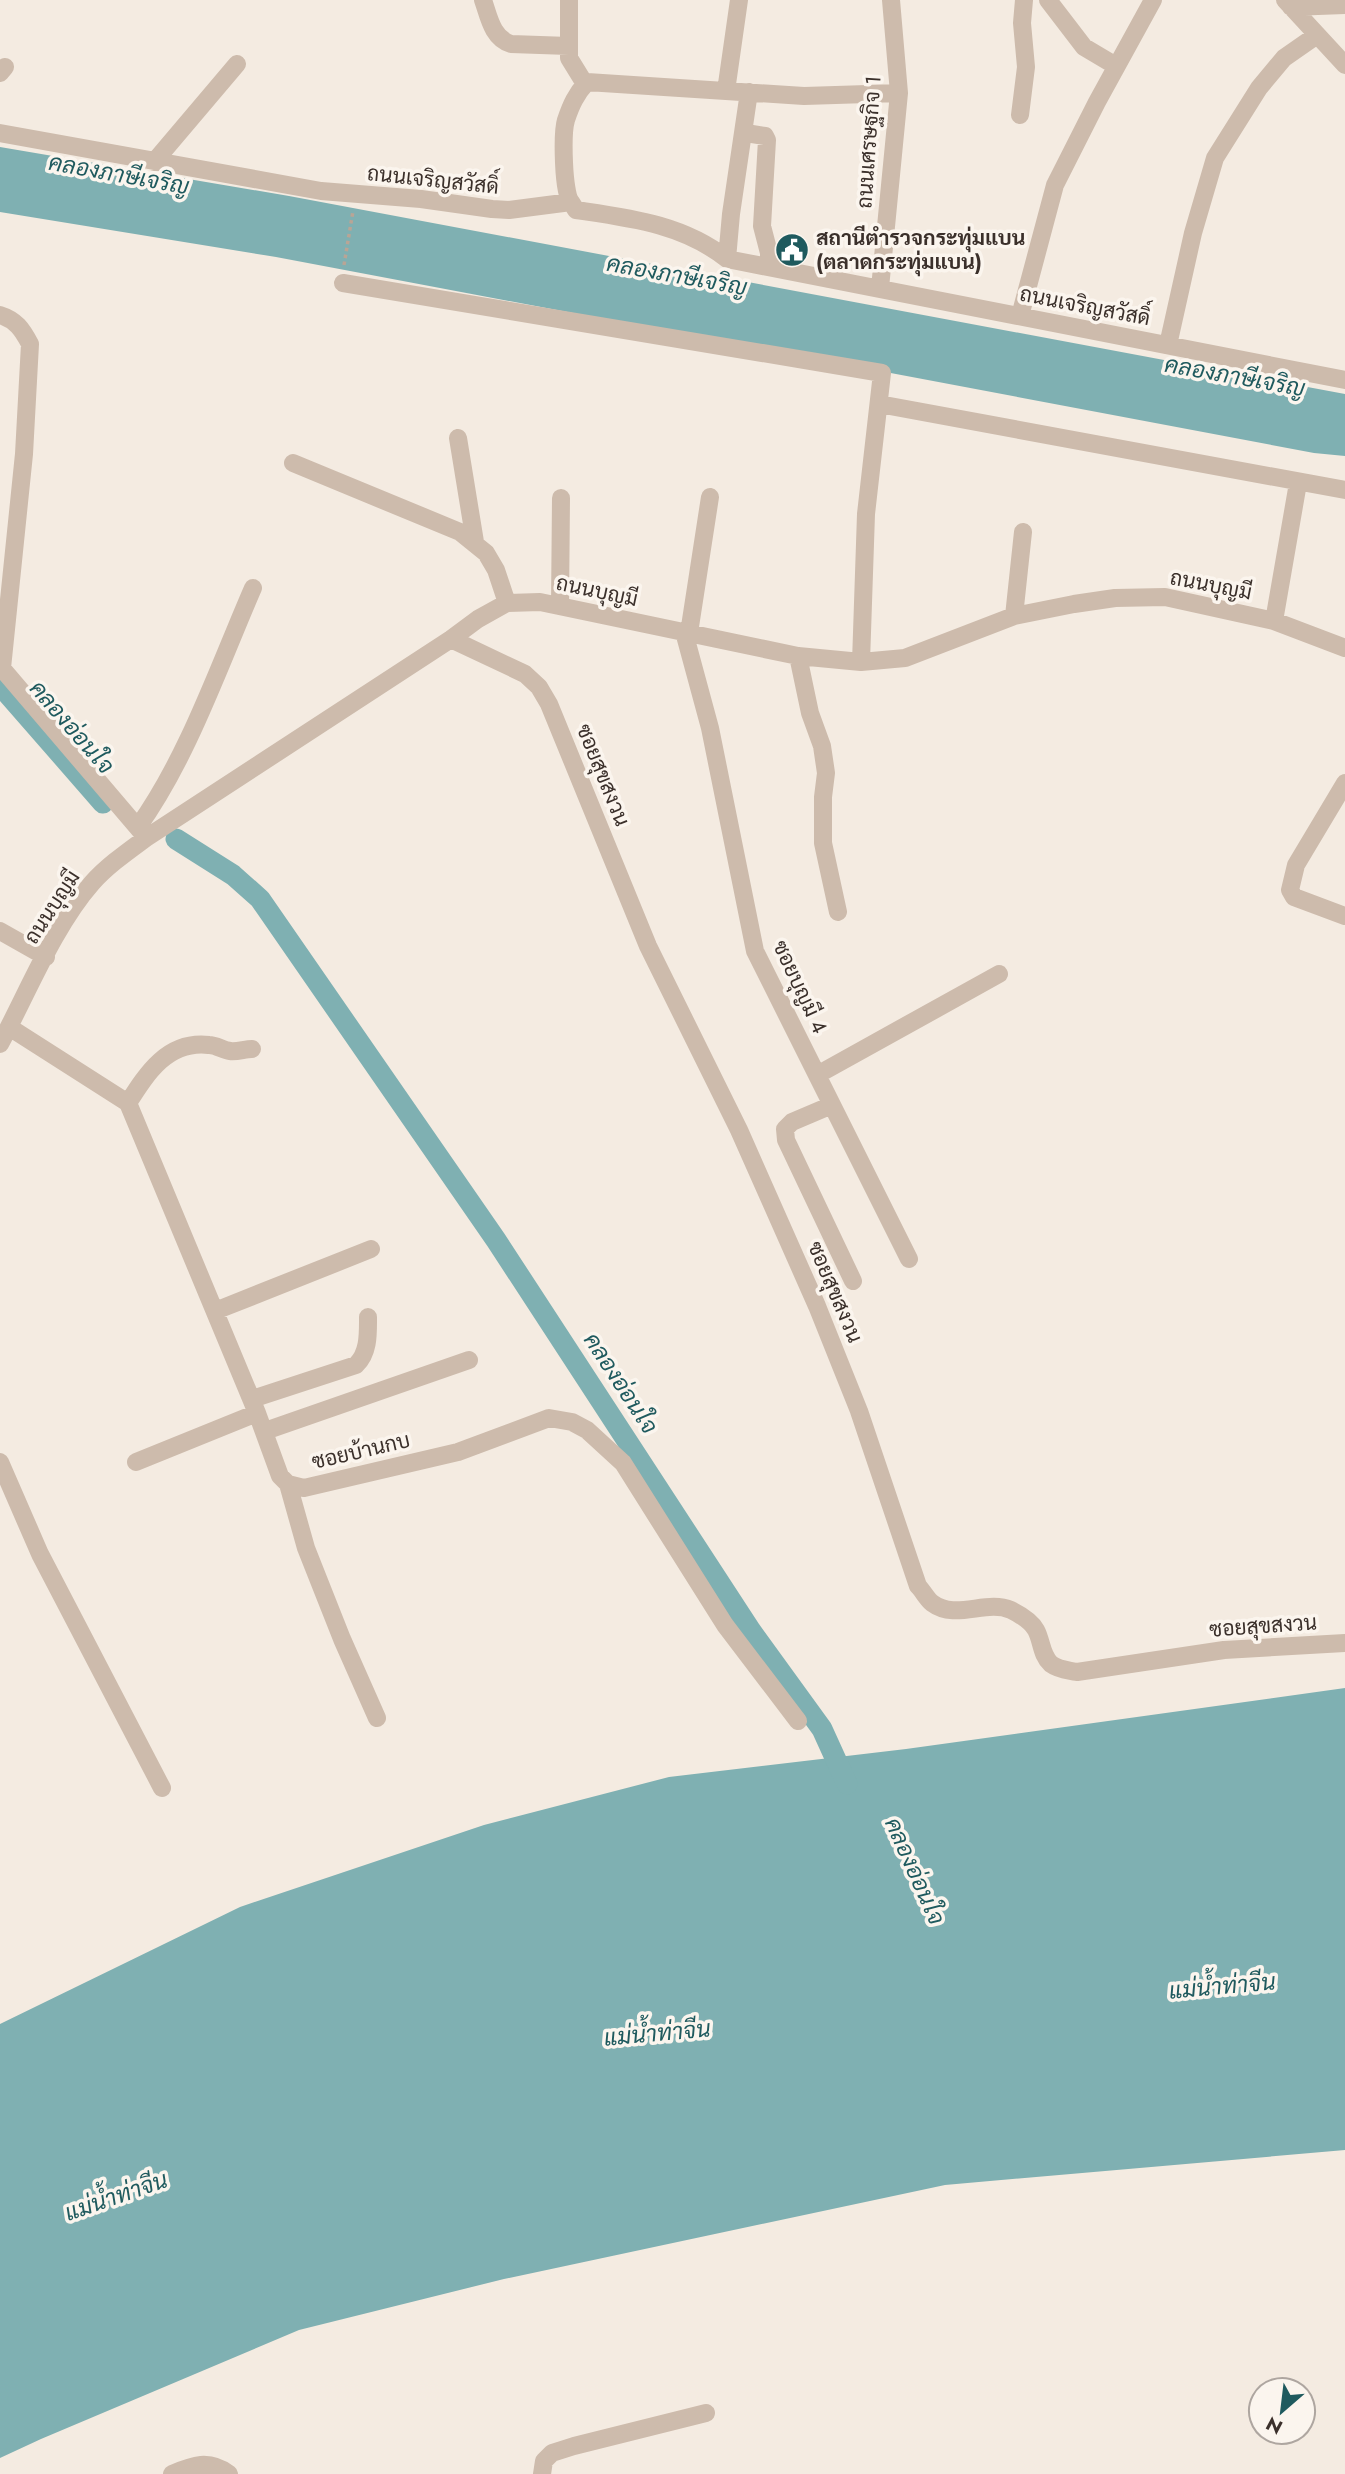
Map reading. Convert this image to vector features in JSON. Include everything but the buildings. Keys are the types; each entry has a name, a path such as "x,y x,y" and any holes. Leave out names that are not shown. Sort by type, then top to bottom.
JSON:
{"street":[{"path":"483,0 496,34 503,42 569,46"},
{"path":"569,0 569,58 585,84"},
{"path":"726,91 739,0"},
{"name":"ถนนเศรษฐกิจ 1","path":"880,288 900,93 891,0"},
{"path":"1020,115 1026,67 1022,23 1024,0"},
{"path":"1048,0 1084,47 1116,66"},
{"path":"1020,316 1055,185 1153,0"},
{"path":"1288,4 1345,5"},
{"path":"1288,4 1345,65"},
{"path":"1168,345 1193,233 1215,158 1259,88 1284,58 1318,35"},
{"path":"154,162 237,64"},
{"path":"571,202 567,198 565,124 576,93 587,82 804,96 900,93"},
{"path":"727,259 730,214 749,92"},
{"name":"ถนนเจริญสวัสดิ์","path":"0,133 321,191 509,210 571,202 576,210 659,224 695,237 727,259 1345,380"},
{"path":"752,134 765,136 767,140 762,226 769,253 769,267"},
{"path":"343,278 882,373 866,513 861,662"},
{"path":"0,315 11,318 22,328 30,344 24,454 1,667 142,832 177,762 253,588"},
{"path":"878,404 1345,490"},
{"path":"458,438 475,542"},
{"path":"293,463 460,532 486,553 496,570 507,603"},
{"path":"1274,621 1298,483"},
{"path":"687,633 710,496"},
{"path":"560,606 561,498"},
{"path":"1014,616 1023,532"},
{"name":"ถนนบุญมี","path":"3,1038 62,927 92,884 142,832 507,603 540,602 798,656 861,662 905,658 1014,616 1101,600 1165,597 1274,621 1345,648"},
{"name":"ซอยบุญมี 4","path":"687,633 710,728 755,951 909,1259"},
{"name":"ซอยสุขสงวน","path":"452,639 525,674 539,687 549,704 648,946 738,1130 817,1306 859,1411 918,1586 932,1602 945,1609 960,1611 1000,1606 1010,1610 1035,1628 1051,1663 1059,1668 1077,1672 1224,1650 1345,1643"},
{"path":"798,656 827,773 823,797 823,844 838,912"},
{"path":"1345,783 1296,865 1290,890 1294,897 1345,916"},
{"path":"0,931 46,957"},
{"path":"817,1074 999,974"},
{"path":"3,1038 128,1103 149,1070 167,1055 190,1045 206,1044 230,1051 252,1049"},
{"name":"ซอยบ้านกบ","path":"128,1103 265,1431 280,1476 288,1484 304,1488 458,1452 549,1418 572,1422 587,1430 623,1463 725,1625 798,1721"},
{"path":"832,1105 792,1122 785,1129 786,1140 853,1281"},
{"path":"215,1311 371,1249"},
{"path":"136,1462 254,1406 356,1365 361,1360 368,1339 368,1317"},
{"path":"265,1431 468,1360"},
{"path":"0,1462 40,1554 162,1788"},
{"path":"288,1484 306,1548 377,1718"},
{"path":"542,2474 544,2462 552,2453 706,2413"},
{"path":"172,2474 192,2465 210,2463 229,2474"}],"path":[{"path":"343,278 354,204"}],"water":[{"name":"คลองภาษีเจริญ","path":"0,147 289,196 1345,394 1345,456 1314,453 276,257 0,212"},
{"name":"แม่น้ำท่าจีน","path":"1345,1688 1345,2150 945,2185 504,2279 299,2330 0,2458 0,2024 240,1907 484,1825 669,1777 906,1749"}],"waterway":[{"name":"คลองอ่อนใจ","path":"0,685 103,803"},
{"name":"คลองอ่อนใจ","path":"176,839 233,875 260,899 496,1240 751,1631 822,1729 847,1784"}],"place":[{"name":"สถานีตำรวจกระทุ่มแบน (ตลาดกระทุ่มแบน)","path":"792,250"}]}
